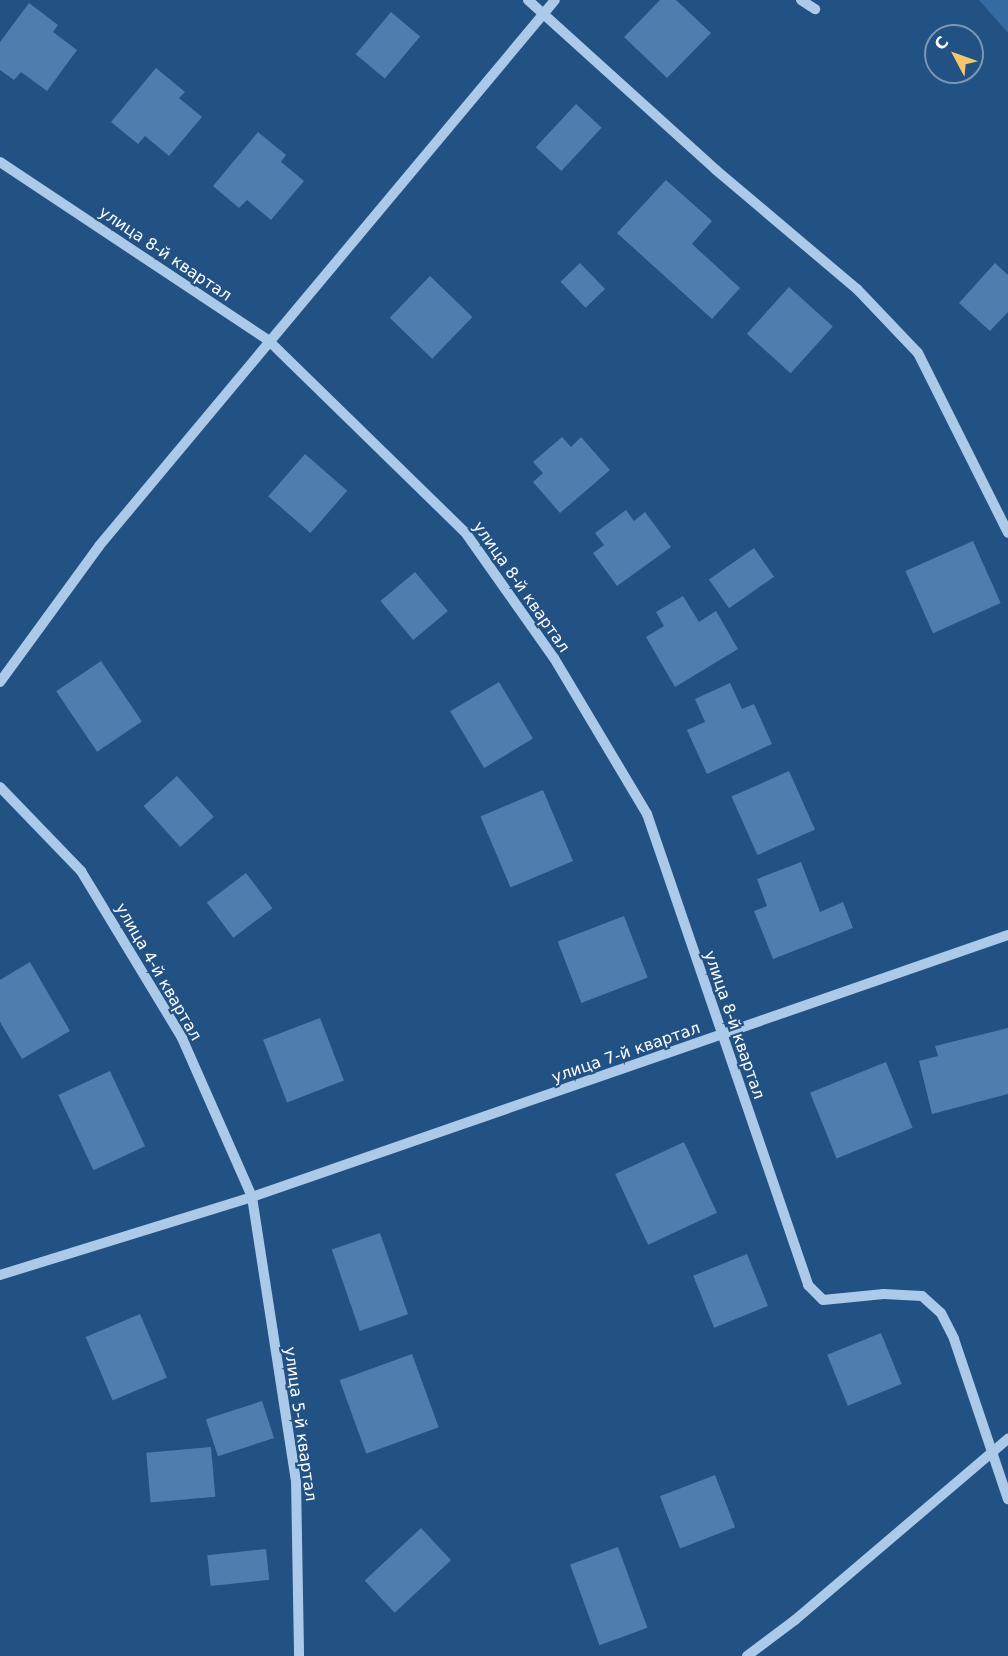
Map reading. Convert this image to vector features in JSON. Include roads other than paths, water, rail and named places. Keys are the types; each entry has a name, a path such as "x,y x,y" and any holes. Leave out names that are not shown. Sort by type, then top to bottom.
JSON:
{"street":[{"path":"528,0 716,170 857,289 918,353 1008,533"},
{"path":"0,682 99,546 268,340 555,0"},
{"path":"801,0 815,9"},
{"name":"улица 8-й квартал","path":"0,162 268,340 465,532 554,658 646,814 808,1285 823,1300 884,1294 922,1296 941,1313 954,1338 995,1452 1008,1498"},
{"name":"улица 4-й квартал","path":"0,787 81,871 182,1038 252,1197"},
{"name":"улица 7-й квартал","path":"0,1275 252,1197 1008,935"},
{"name":"улица 5-й квартал","path":"252,1197 296,1480 299,1656"},
{"path":"747,1656 1008,1439"}]}
